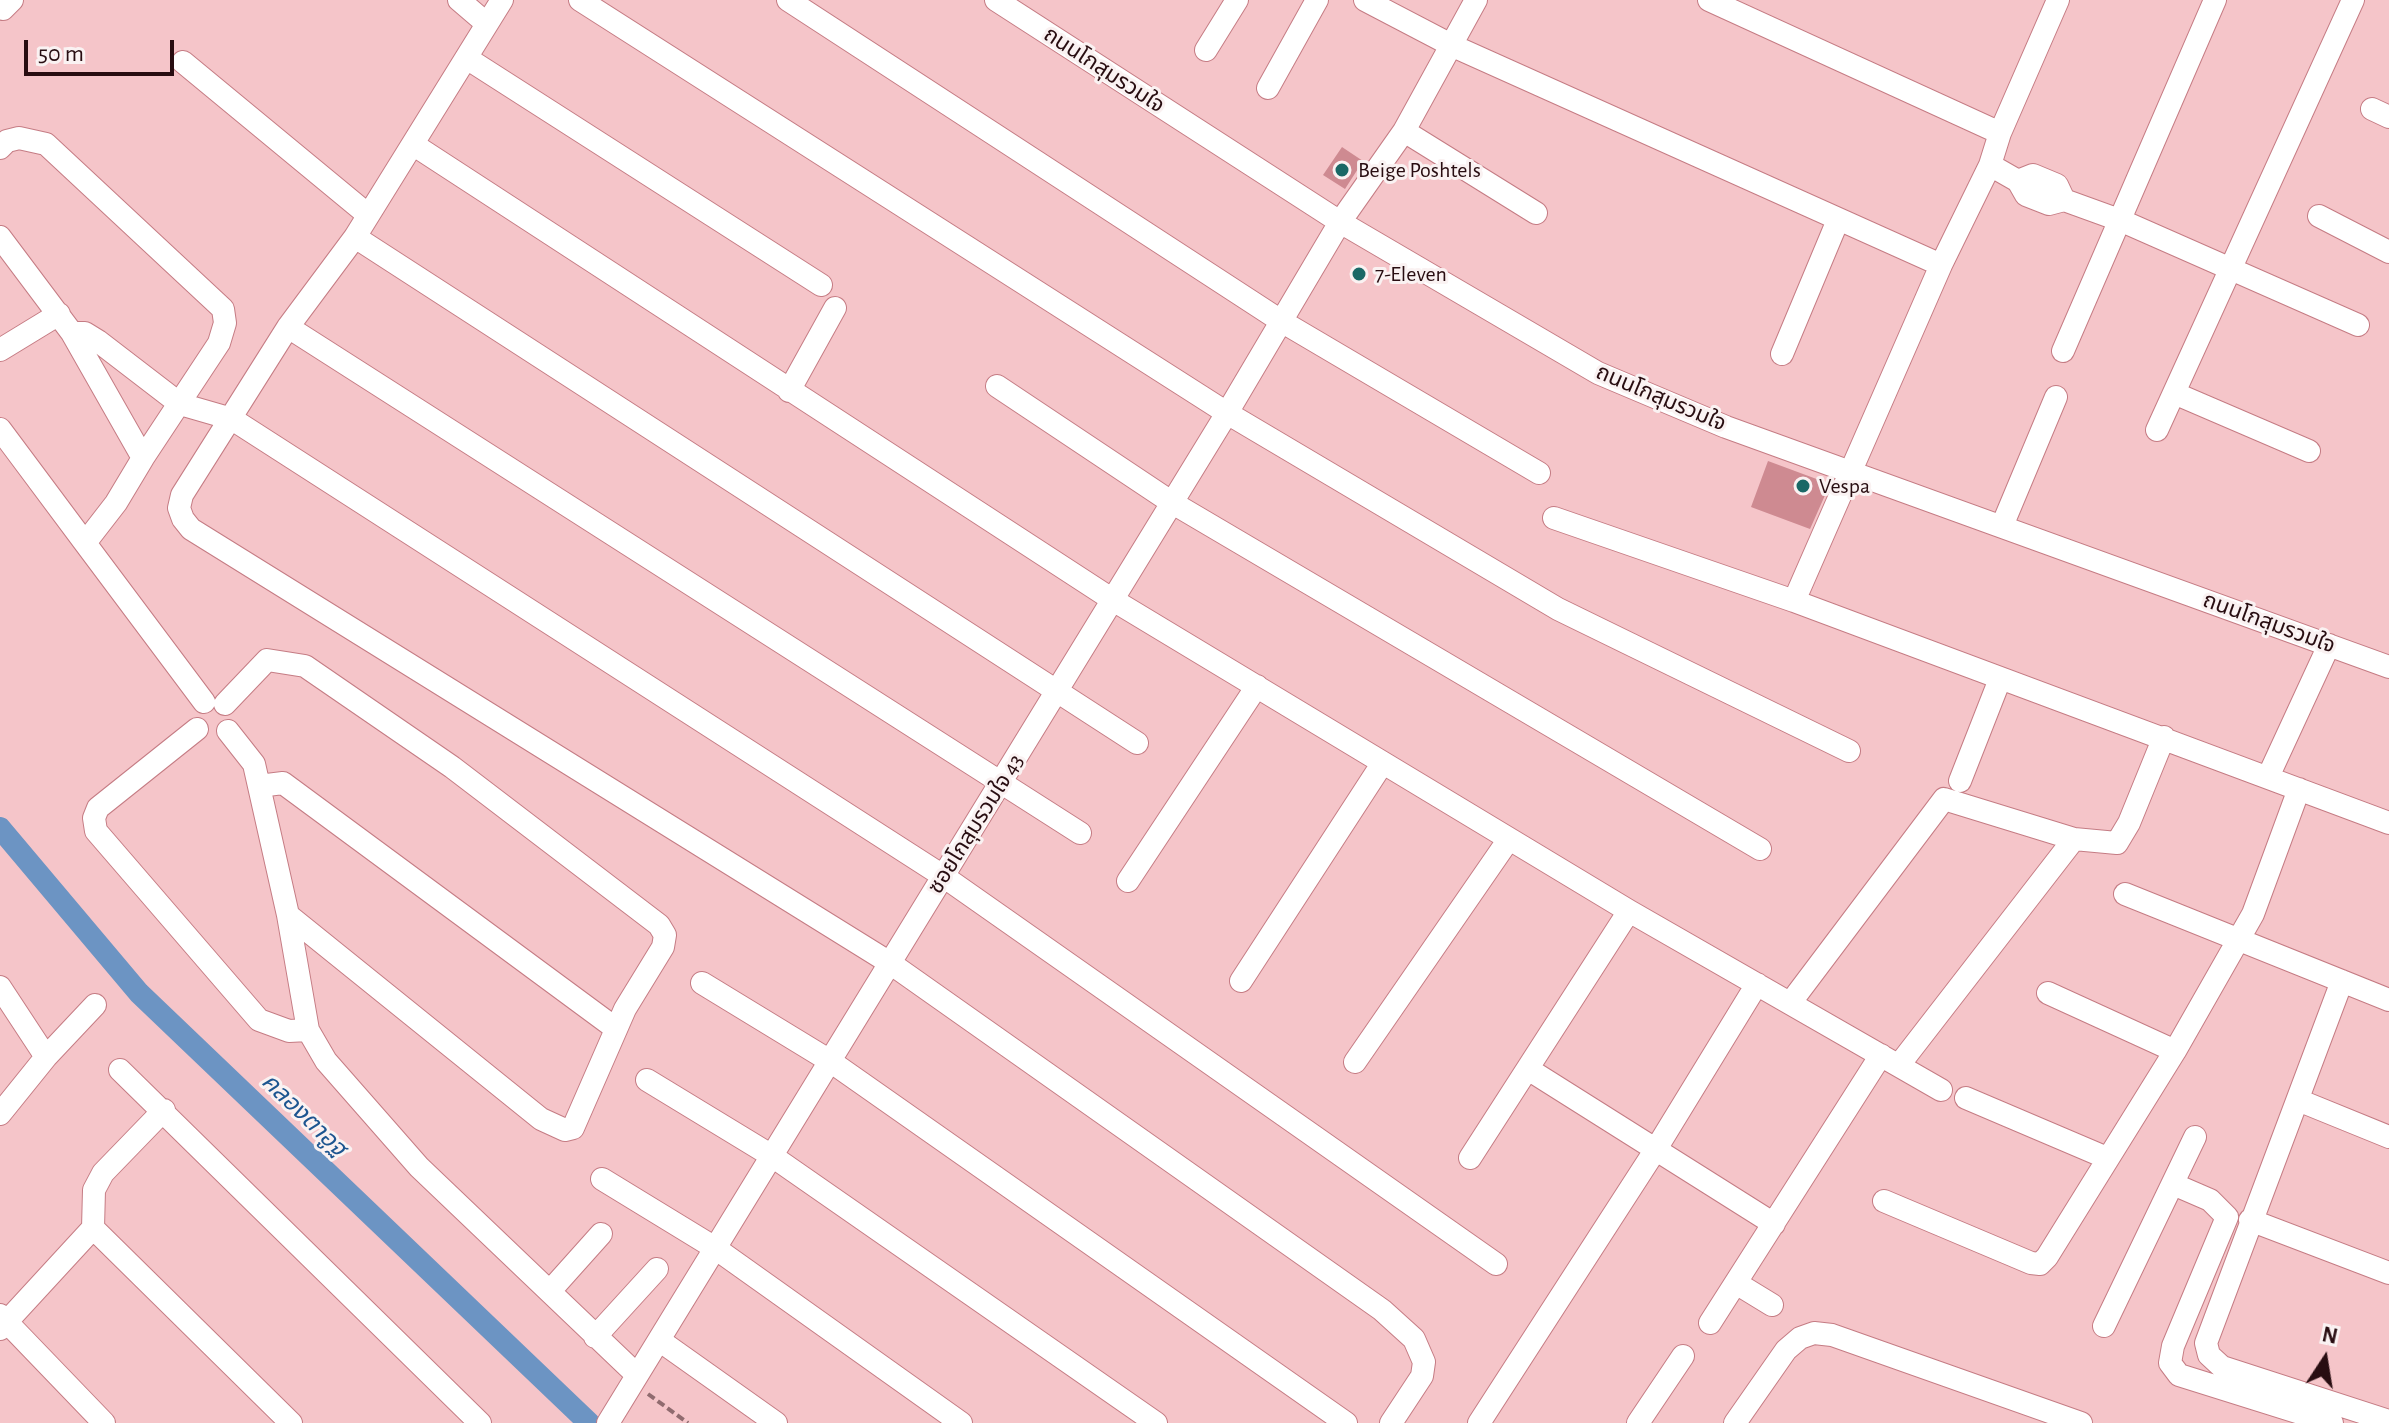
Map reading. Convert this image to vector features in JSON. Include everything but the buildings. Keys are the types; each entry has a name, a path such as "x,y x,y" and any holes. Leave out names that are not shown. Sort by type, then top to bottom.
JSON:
{"street":[{"path":"459,0 487,24"},
{"path":"502,0 355,237 288,327 182,495 179,508 191,529 890,963 1402,1326 1421,1349 1424,1362 1422,1376 1391,1423"},
{"path":"580,0 1227,413 1558,609 1849,751"},
{"path":"788,0 1281,321 1539,473"},
{"name":"ถนนโกสุมรวมใจ","path":"996,0 1340,222 1598,373 1726,427 2389,667"},
{"path":"1206,50 1237,0"},
{"path":"1268,88 1317,0"},
{"path":"1365,0 1453,46 1941,265"},
{"name":"ซอยโกสุมรวมใจ 43","path":"608,1423 1227,413 1340,222 1404,131 1476,0"},
{"path":"1709,0 2000,133"},
{"path":"1794,601 1941,265 1990,165 2000,133 2058,0"},
{"path":"2063,351 2122,221 2215,0"},
{"path":"2157,430 2353,0"},
{"path":"468,59 821,285"},
{"path":"183,62 367,214"},
{"path":"1404,131 1536,213"},
{"path":"0,148 7,141 19,138 46,144 223,309 225,323 219,343 116,503 85,543"},
{"path":"414,145 1113,600 1629,911 1941,1090"},
{"path":"1990,165 2018,181 2026,195 2049,204 2064,200 2122,221 2358,325"},
{"path":"2319,216 2389,252"},
{"path":"1782,354 1838,220"},
{"path":"0,237 72,333 143,458"},
{"path":"355,237 1137,743"},
{"path":"789,391 835,308"},
{"path":"0,350 59,314"},
{"path":"288,327 1080,833"},
{"path":"72,333 85,333 98,341 180,404 232,419 943,876 1496,1264"},
{"path":"997,386 1171,502 1760,849"},
{"path":"2174,393 2309,451"},
{"path":"2002,526 2056,397"},
{"path":"0,429 85,543 214,703 231,709 233,724 224,736 209,738 197,729 195,714 214,703 267,660 305,666 452,767 659,925 665,935 663,947 615,1028 573,1128 554,1127 288,915"},
{"path":"1554,518 1794,601 2389,823"},
{"path":"2268,777 2329,645"},
{"path":"1960,781 2000,679"},
{"path":"1128,881 1257,686"},
{"path":"197,729 98,808 94,818 96,831 259,1020 289,1031 308,1030"},
{"path":"228,731 254,764 288,915 308,1030 349,1089 419,1167 550,1291 635,1379"},
{"path":"1791,1002 1944,799 2074,839 2117,843 2129,823 2164,737"},
{"path":"1241,981 1382,764"},
{"path":"259,786 283,783 615,1028"},
{"path":"1884,1201 2040,1264 2175,1051 2239,941 2253,914 2299,789"},
{"path":"1355,1062 1509,839"},
{"path":"1710,1323 1774,1224 1890,1060 2074,839"},
{"path":"2125,894 2389,1000"},
{"path":"1470,1158 1629,911"},
{"path":"2342,981 2206,1343 2209,1355 2222,1367 2389,1421"},
{"path":"702,983 830,1061 1346,1423"},
{"path":"1479,1423 1656,1149 1757,984"},
{"path":"0,987 46,1057"},
{"path":"2048,993 2175,1051"},
{"path":"3,1102 95,1005"},
{"path":"1528,1069 1774,1224"},
{"path":"120,1070 480,1423"},
{"path":"647,1080 772,1156 1156,1423"},
{"path":"1966,1098 2107,1158"},
{"path":"2298,1100 2389,1137"},
{"path":"104,1423 2,1322 93,1228 94,1190 103,1173 164,1110"},
{"path":"2104,1326 2195,1137"},
{"path":"602,1179 715,1248 961,1423"},
{"path":"2173,1184 2210,1200 2227,1217 2173,1346 2170,1363 2179,1375 2332,1423"},
{"path":"2250,1220 2389,1273"},
{"path":"93,1228 291,1423"},
{"path":"550,1291 601,1234"},
{"path":"595,1337 657,1269"},
{"path":"1736,1283 1772,1305"},
{"path":"1735,1423 1786,1350 1800,1338 1814,1333 1832,1335 2081,1423"},
{"path":"659,1340 776,1423"},
{"path":"1638,1423 1683,1356"}],"path":[{"path":"635,1379 688,1423"}],"waterway":[{"name":"คลองตาอูฐ","path":"0,828 139,993 589,1423"}],"place":[{"name":"Beige Poshtels","path":"1342,170"},
{"name":"7-Eleven","path":"1359,274"},
{"name":"Vespa","path":"1803,486"}]}
